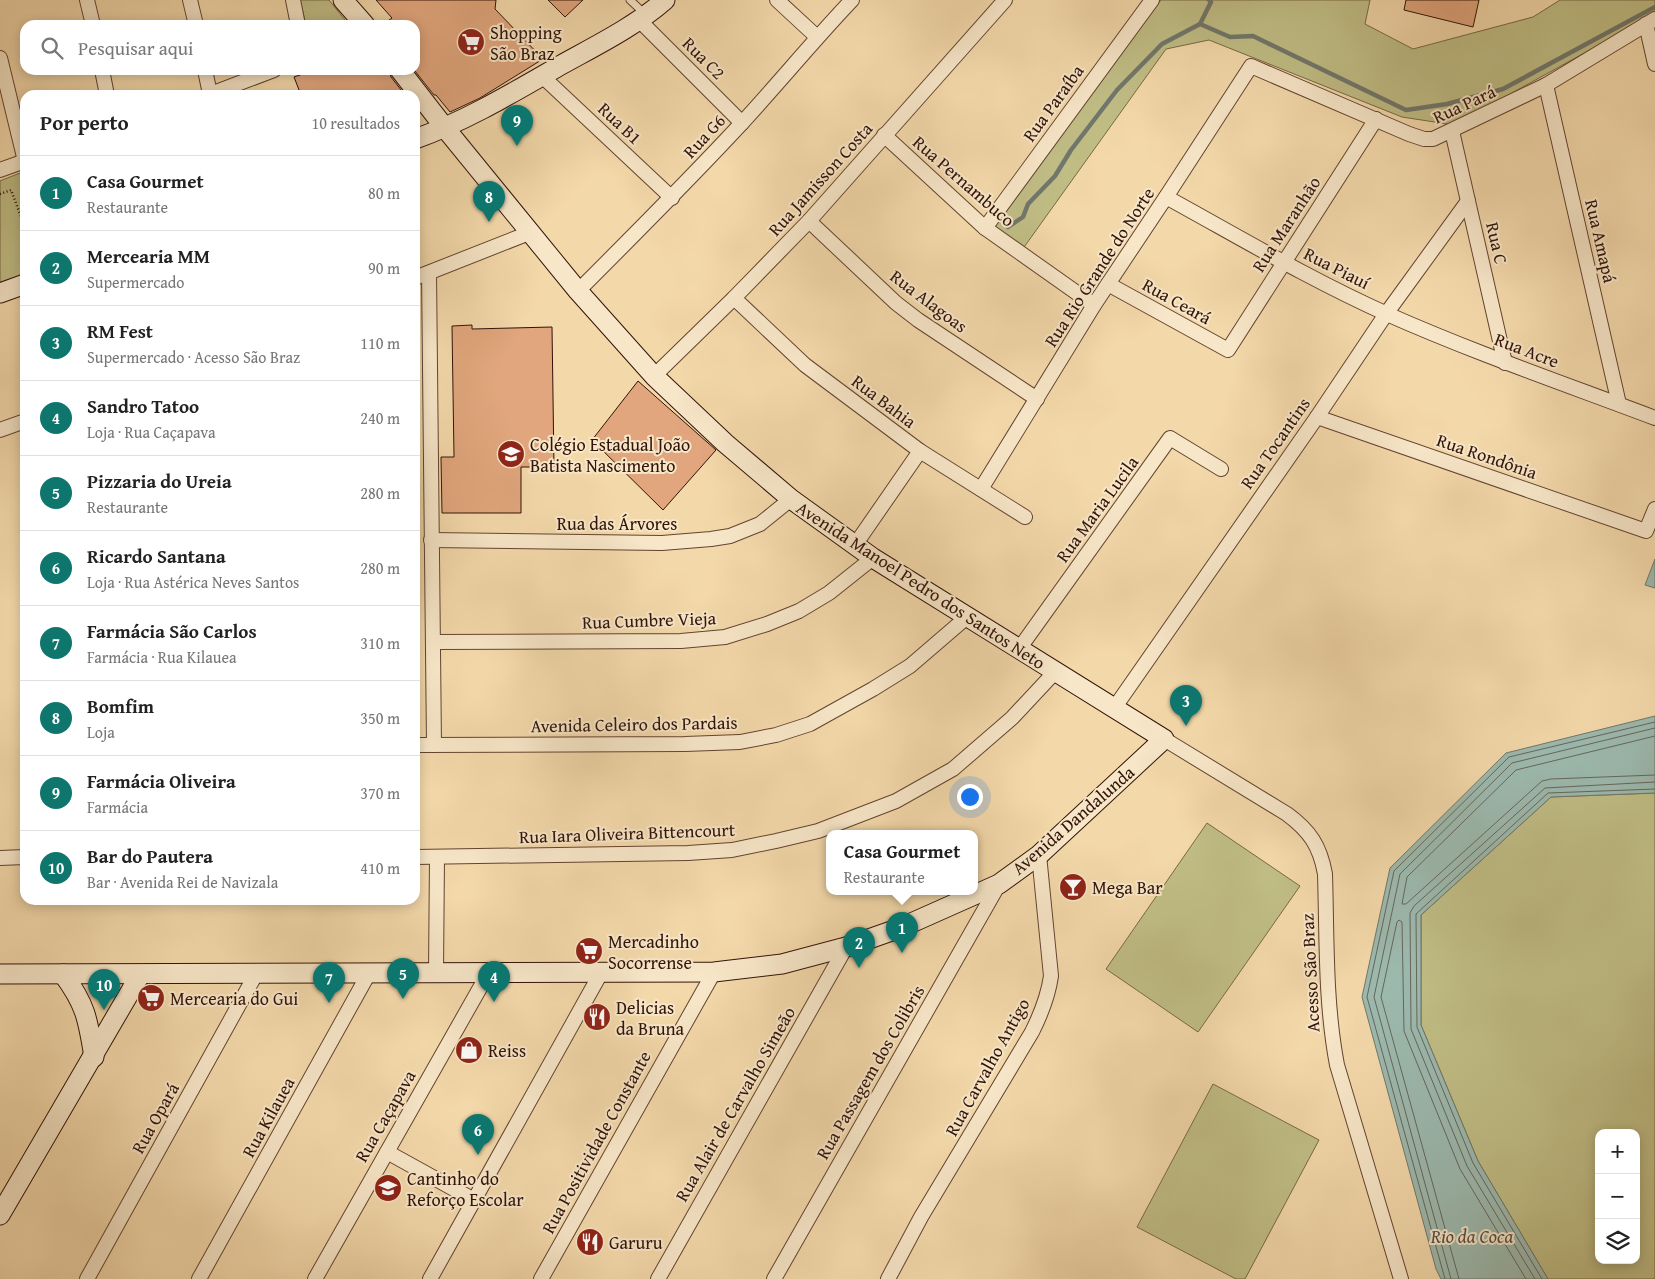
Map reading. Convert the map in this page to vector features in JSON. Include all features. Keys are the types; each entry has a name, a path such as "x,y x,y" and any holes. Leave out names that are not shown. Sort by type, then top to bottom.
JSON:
{"street":[{"path":"87,0 92,20"},
{"path":"190,0 195,20"},
{"path":"293,0 297,20"},
{"path":"343,0 361,20"},
{"path":"420,137 445,128 542,76 643,18 665,0"},
{"path":"777,0 817,37"},
{"name":"Rua G6","path":"578,291 672,198 852,0"},
{"name":"Rua Jamisson Costa","path":"654,376 809,221 1005,0"},
{"name":"Rua Paraíba","path":"985,228 1152,0"},
{"name":"Rua C2","path":"643,18 742,123"},
{"path":"1650,21 1655,64"},
{"name":"Rua Pará","path":"1251,66 1376,119 1424,138 1433,139 1546,85 1650,21"},
{"path":"0,58 20,140"},
{"name":"Rua Rio Grande do Norte","path":"981,489 1094,304 1251,66"},
{"path":"103,75 106,90"},
{"path":"206,75 208,90"},
{"path":"220,90 260,75"},
{"name":"Avenida Manoel Pedro dos Santos Neto","path":"404,75 416,90"},
{"name":"Rua B1","path":"542,76 672,198"},
{"name":"Rua Amapá","path":"1546,85 1619,404"},
{"name":"Avenida Manoel Pedro dos Santos Neto","path":"420,96 578,291 654,376 723,441 791,500 874,558 1164,739"},
{"name":"Rua Maranhão","path":"1228,350 1376,119"},
{"name":"Rua C","path":"1452,131 1506,362"},
{"name":"Rua Pernambuco","path":"884,135 985,228 1094,304"},
{"path":"0,170 20,163"},
{"name":"Rua Piauí","path":"1166,197 1284,262 1386,314"},
{"name":"Rua Tocantins","path":"1114,707 1386,314 1468,201"},
{"name":"Rua Alagoas","path":"809,221 896,303 918,320 1036,398"},
{"path":"420,276 530,233"},
{"path":"429,273 434,745"},
{"name":"Rua Ceará","path":"1108,284 1228,350"},
{"path":"0,293 20,286"},
{"name":"Rua Bahia","path":"734,298 805,365 920,451 1025,517"},
{"name":"Rua Acre","path":"1386,314 1655,418"},
{"name":"Rua Rondônia","path":"1317,416 1646,531 1655,509"},
{"path":"0,430 20,423"},
{"name":"Rua Maria Lucila","path":"1020,649 1170,438 1220,469"},
{"path":"855,545 920,451"},
{"name":"Rua das Árvores","path":"431,540 662,543 711,539 730,536 760,524 791,500"},
{"name":"Rua Cumbre Vieja","path":"433,642 681,641 725,637 798,612 829,593 874,558"},
{"name":"Avenida Celeiro dos Pardais","path":"420,745 686,744 740,742 776,735 810,724 874,690 910,666 967,617"},
{"name":"Rua Iara Oliveira Bittencourt","path":"420,857 688,853 732,850 818,831 896,802 953,769 1012,718 1055,672"},
{"name":"Avenida Dandalunda","path":"978,893 999,884 1039,855 1164,739"},
{"name":"Acesso São Braz","path":"1164,739 1287,814 1297,821 1315,840 1323,859 1325,874 1328,1000 1332,1039 1337,1064 1401,1279"},
{"name":"Rua Carvalho Antigo","path":"888,1279 921,1217 1043,1011 1051,976 1039,855"},
{"path":"0,858 20,857"},
{"path":"436,972 438,857"},
{"name":"Rua Passagem dos Colibris","path":"774,1279 999,884"},
{"name":"Avenida Dandalunda","path":"0,974 714,972 782,964 846,947 900,928 974,895"},
{"name":"Rua Alair de Carvalho Simeão","path":"658,1279 846,947"},
{"name":"Rua Caçapava","path":"315,1279 489,972"},
{"path":"430,1279 602,972"},
{"name":"Rua Positividade Constante","path":"541,1279 714,972"},
{"name":"Rua Kilauea","path":"198,1279 370,973"},
{"path":"63,974 76,991 84,1008 94,1057"},
{"name":"Rua Opará","path":"87,1279 256,974"},
{"path":"0,1215 94,1057 140,975"},
{"path":"386,1152 474,1200"}],"lane":[{"path":"630,0 643,18"}],"path":[{"path":"0,194 12,190 20,213"}],"shaded area":[{"path":"300,0 329,0 345,20 305,20"},
{"path":"1161,0 1370,0 1365,24 1413,49 1533,17 1560,0 1655,0 1655,14 1454,125 1402,117 1209,40 1166,49 1022,250 993,228"},
{"path":"20,173 20,277 0,285 0,181"},
{"path":"1655,793 1655,1279 1548,1279 1478,1161 1421,1025 1421,915 1551,797"},
{"path":"1207,823 1300,886 1198,1032 1106,969"},
{"path":"1213,1084 1319,1140 1245,1279 1236,1279 1137,1227"}],"water":[{"path":"1655,559 1655,588 1645,585"},
{"name":"Rio da Coca","path":"1655,716 1655,793 1551,797 1421,915 1421,1025 1478,1161 1548,1279 1441,1279 1436,1269 1362,997 1390,868 1506,753"}],"building":[{"name":"Shopping São Braz","path":"376,0 496,0 495,9 543,59 480,98 450,112 418,75 420,75 420,20 389,20 392,18"},
{"path":"548,0 583,0 565,17"},
{"path":"1406,0 1479,0 1473,27 1404,10"},
{"path":"300,75 390,75 401,90 299,90 294,77"},
{"path":"472,325 472,329 552,327 554,467 521,467 521,513 442,513 441,457 454,457 452,326"},
{"path":"638,381 716,450 663,510 592,440"}],"waterway":[{"path":"1200,24 1211,2 1209,0"},
{"path":"1008,227 1023,217 1028,204 1055,176 1071,150 1117,90 1162,44 1200,24 1230,37 1253,36 1406,110 1447,104 1503,89 1655,7"}],"place":[{"name":"Shopping São Braz","path":"471,42"},
{"name":"Farmácia Oliveira","path":"517,146"},
{"name":"Bomfim","path":"489,222"},
{"name":"Colégio Estadual João Batista Nascimento","path":"511,454"},
{"name":"RM Fest","path":"1186,726"},
{"name":"Mega Bar","path":"1073,887"},
{"name":"Mercadinho Socorrense","path":"589,951"},
{"name":"Casa Gourmet","path":"902,953"},
{"name":"Mercearia MM","path":"859,968"},
{"name":"Mercearia do Gui","path":"151,998"},
{"name":"Pizzaria do Ureia","path":"403,999"},
{"name":"Sandro Tatoo","path":"494,1002"},
{"name":"Farmácia São Carlos","path":"329,1003"},
{"name":"Bar do Pautera","path":"104,1010"},
{"name":"Delicias da Bruna","path":"597,1017"},
{"name":"Reiss","path":"469,1050"},
{"name":"Ricardo Santana","path":"478,1155"},
{"name":"Cantinho do Reforço Escolar","path":"388,1188"},
{"name":"Garuru","path":"590,1242"}]}
